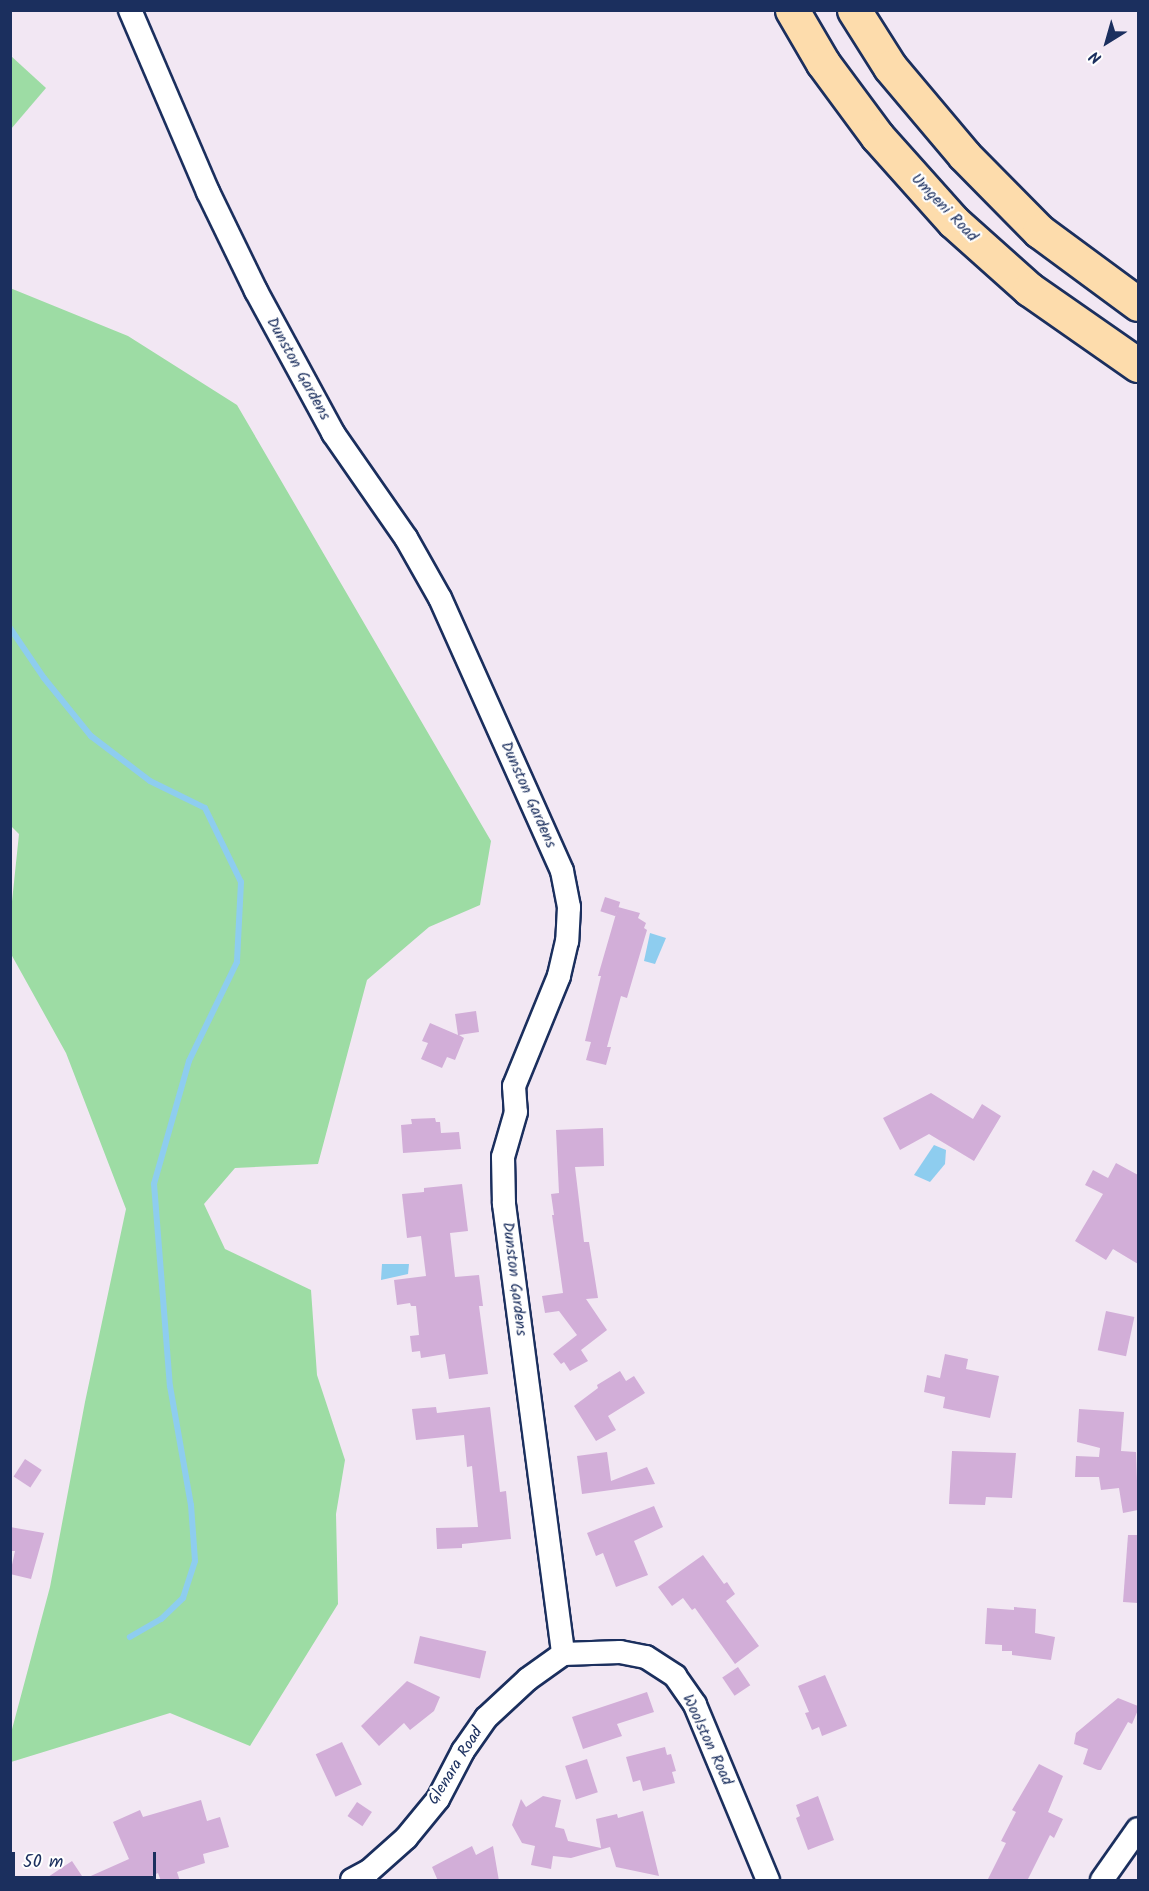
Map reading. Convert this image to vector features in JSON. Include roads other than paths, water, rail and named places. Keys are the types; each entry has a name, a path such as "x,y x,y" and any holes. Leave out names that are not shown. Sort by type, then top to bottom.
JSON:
{"highway":[{"name":"Umgeni Road","path":"792,10 823,63 877,136 954,222 1029,289 1138,364"},
{"path":"854,10 890,67 964,155 1039,231 1138,304"}],"street":[{"name":"Dunston Gardens","path":"130,10 208,192 256,291 333,433 406,538 440,598 562,871 568,907 567,941 559,976 514,1086 516,1112 503,1157 504,1204 563,1654"},
{"path":"140,37 147,10"},
{"name":"Woolston Road","path":"563,1654 620,1652 638,1655 646,1657 675,1676 695,1706 768,1881"},
{"name":"Glenara Road","path":"352,1881 369,1871 406,1838 438,1799 464,1751 486,1718 528,1679 563,1654"},
{"path":"1102,1881 1138,1829"}],"water":[{"path":"650,933 666,938 655,964 644,961"},
{"path":"934,1145 946,1150 945,1164 930,1182 914,1175"},
{"path":"382,1264 409,1264 408,1274 381,1280"}],"waterway":[{"path":"10,628 44,678 91,736 150,781 205,808 241,882 237,962 189,1061 154,1184 170,1386 191,1505 195,1561 183,1598 161,1619 130,1637"}]}
